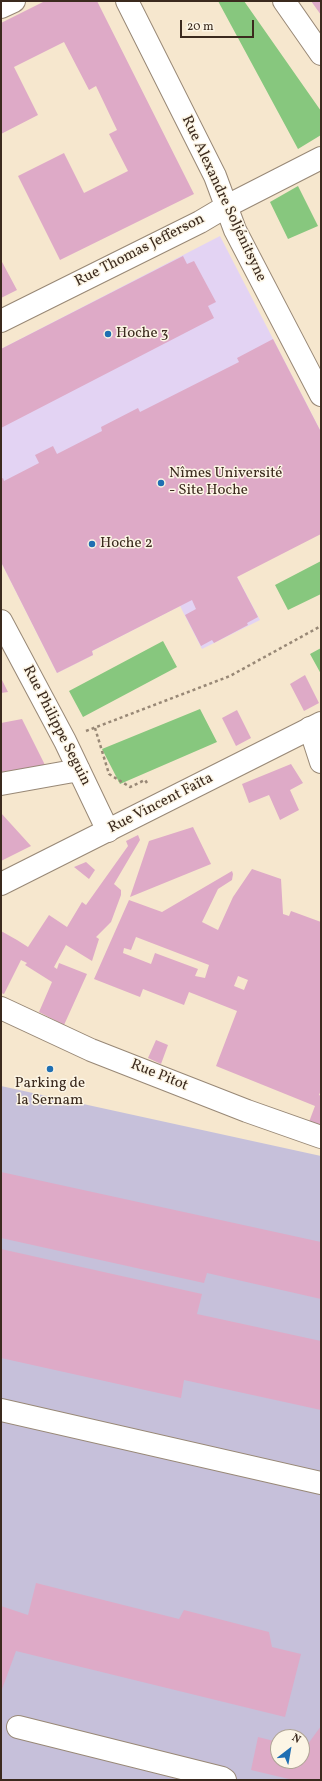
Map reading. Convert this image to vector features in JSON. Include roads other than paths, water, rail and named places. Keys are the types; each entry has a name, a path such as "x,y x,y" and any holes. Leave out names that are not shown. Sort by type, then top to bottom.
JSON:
{"street":[{"path":"1,7 14,1"},
{"name":"Rue Alexandre Soljénitsyne","path":"128,1 215,176 235,230 321,395"},
{"path":"284,1 321,54"},
{"name":"Rue Thomas Jefferson","path":"1,322 200,222 227,206 321,158"},
{"name":"Rue Philippe Seguin","path":"1,621 65,741 108,832"},
{"path":"316,725 321,762"},
{"name":"Rue Vincent Faïta","path":"1,884 108,832 316,725"},
{"path":"1,784 79,770"},
{"name":"Rue Pitot","path":"1,1008 91,1050 247,1111 321,1137"},
{"path":"1,1410 321,1483"},
{"path":"18,1727 226,1780"}],"place":[{"name":"Hoche 3","path":"108,334"},
{"name":"Nîmes Université - Site Hoche","path":"161,483"},
{"name":"Hoche 2","path":"92,544"},
{"name":"Parking de la Sernam","path":"50,1069"}]}
